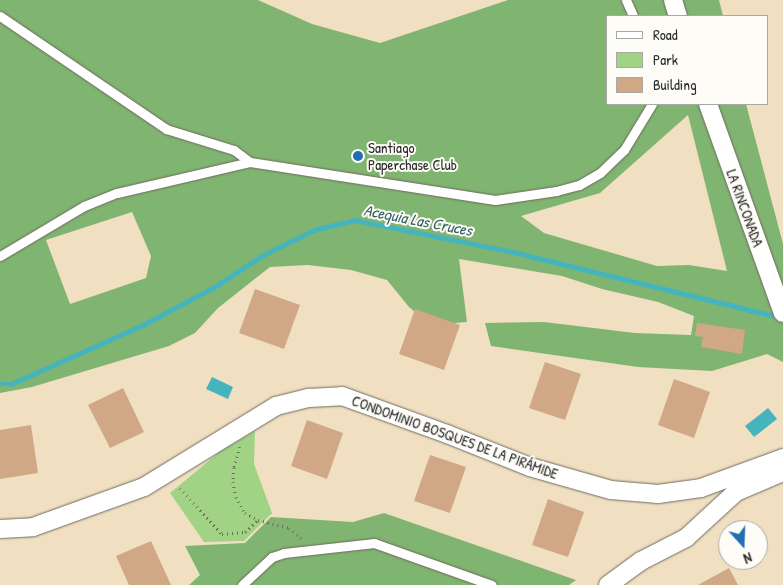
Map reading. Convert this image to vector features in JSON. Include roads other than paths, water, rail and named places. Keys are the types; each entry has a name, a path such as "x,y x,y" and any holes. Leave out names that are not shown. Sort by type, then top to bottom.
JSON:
{"street":[{"path":"672,0 678,15"},
{"name":"LA RINCONADA","path":"708,105 783,313"},
{"name":"CONDOMINIO BOSQUES DE LA PIRÁMIDE","path":"0,529 33,527 144,487 276,406 309,398 342,396 530,467 611,490 658,494 701,488 783,458"},
{"path":"608,585 641,561 686,538 736,492 783,472"}],"lane":[{"path":"626,0 633,15"},
{"path":"0,16 166,129 234,150 250,162"},
{"path":"0,256 84,206 117,193 250,162 495,200 540,194 579,185 600,173 624,150 651,105"},
{"path":"242,585 272,558 284,553 374,542 384,544 492,585"}],"water":[{"path":"212,377 233,387 228,399 206,389"},
{"path":"768,408 777,419 754,437 745,426"}],"waterway":[{"name":"Acequia Las Cruces","path":"0,384 11,384 143,325 216,286 263,255 314,230 355,220 518,253 771,315"}],"place":[{"name":"Santiago Paperchase Club","path":"358,156"}]}
